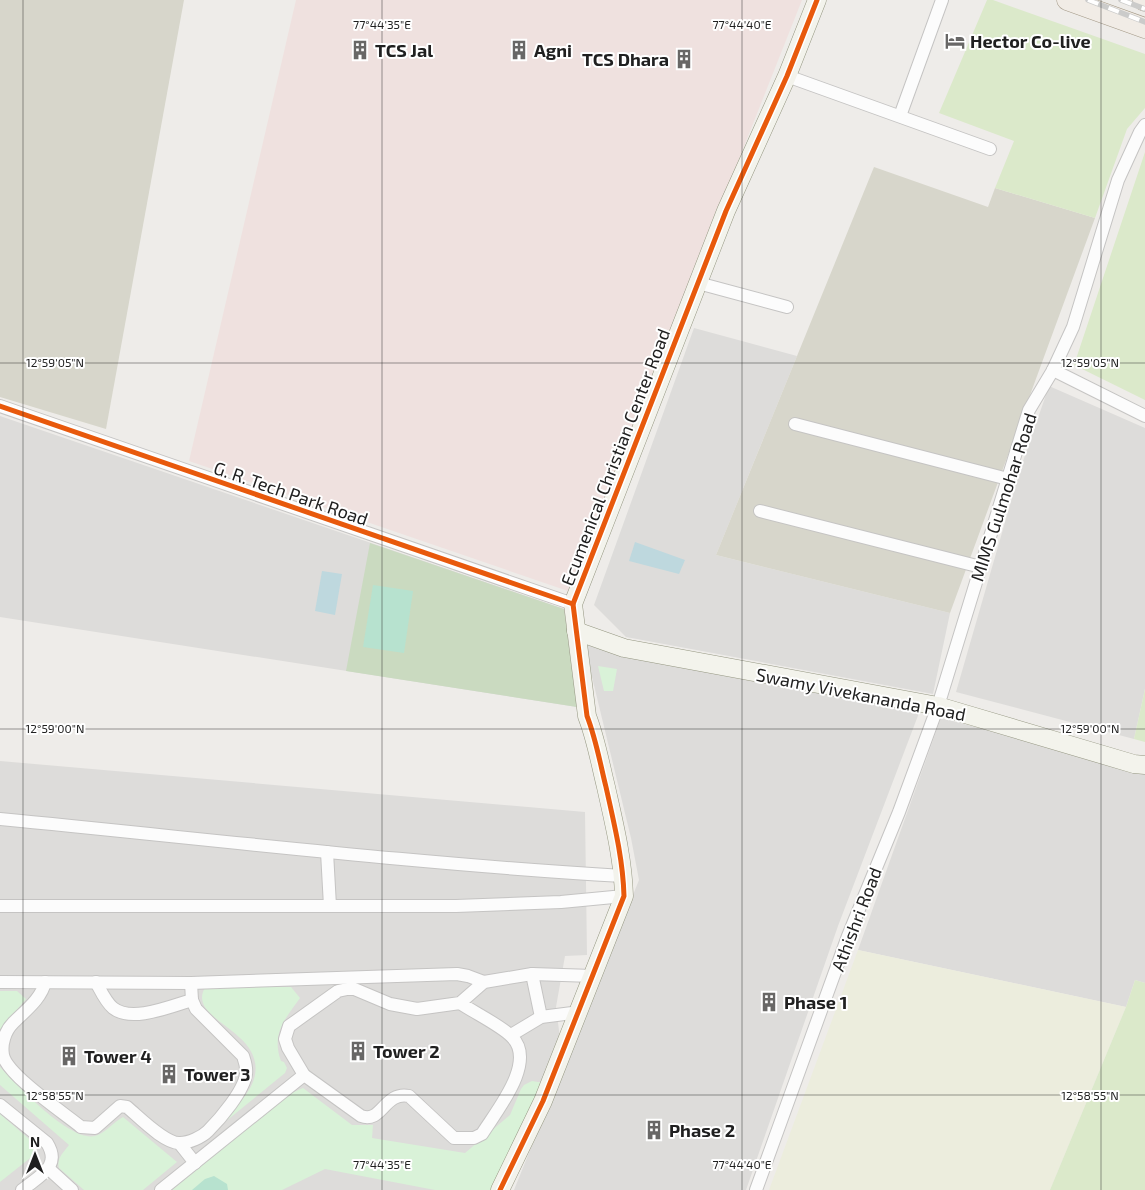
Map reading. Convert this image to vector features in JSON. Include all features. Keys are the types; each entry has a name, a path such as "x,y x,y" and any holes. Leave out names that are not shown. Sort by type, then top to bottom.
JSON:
{"main road":[{"path":"1067,0 1145,28"}],"street":[{"name":"Ecumenical Christian Center Road","path":"500,1190 543,1101 580,1012 624,896 623,876 613,820 593,731 587,716 573,604 726,211 787,76 816,0"},
{"path":"900,116 942,0"},
{"path":"787,76 990,149"},
{"name":"MIMS Gulmohar Road","path":"938,706 1029,410 1053,370 1073,327 1118,180 1145,125"},
{"path":"698,283 787,307"},
{"path":"1053,370 1145,416"},
{"name":"G. R. Tech Park Road","path":"0,406 573,604"},
{"path":"795,424 1008,479"},
{"path":"760,511 981,567"},
{"name":"Swamy Vivekananda Road","path":"576,631 624,648 938,706 1134,764 1145,765"},
{"name":"Athishri Road","path":"756,1190 848,936 938,706"},
{"path":"0,819 327,852 555,872 623,876"},
{"path":"327,852 330,906"},
{"path":"0,906 466,905 561,902 624,896"},
{"path":"0,982 191,984 457,974 484,982 532,974 593,976"},
{"path":"532,974 541,1017"},
{"path":"45,982 43,991 10,1026 3,1041 3,1055 8,1066 81,1127 95,1128 120,1106 127,1107 166,1138 180,1144 195,1163"},
{"path":"96,982 106,1000 112,1007 122,1013 133,1015 192,1000"},
{"path":"460,1003 511,1035 518,1044 521,1063 517,1076 482,1134 474,1138 454,1138 409,1096 398,1095 374,1116 365,1118 304,1075 288,1048 285,1039 289,1026 338,991 352,988 390,1004 406,1008 417,1008 460,1003 484,982"},
{"path":"180,1144 198,1138 207,1132 235,1098 246,1076 247,1066 243,1056 199,1013 192,1000 191,984"},
{"path":"511,1035 541,1017 580,1012"},
{"path":"161,1190 304,1075"},
{"path":"0,1105 47,1143 52,1151 53,1158 49,1169 22,1190"},
{"path":"49,1169 72,1190"}],"shaded area":[{"path":"0,0 184,0 106,429 0,397"},
{"path":"296,0 802,0 568,591 189,461"},
{"path":"874,167 988,207 995,188 1095,218 950,613 716,555"},
{"path":"694,328 797,356 716,555 950,613 933,694 626,637 594,605"},
{"path":"1049,386 1145,428 1145,689 1134,739 956,692 1021,467"},
{"path":"0,416 564,609 577,707 0,617"},
{"path":"584,644 618,655 919,713 838,926 746,1190 514,1190 639,880 631,838"},
{"path":"941,718 1145,771 1145,983 1135,980 1126,1007 858,950"},
{"path":"0,761 585,812 587,955 565,956 556,1007 561,1046 494,1190 0,1190"}],"green space":[{"path":"987,0 993,0 1145,54 1145,108 1127,129 1095,218 995,188 1014,141 939,113"},
{"path":"1145,152 1145,400 1074,365"},
{"path":"370,543 564,609 577,707 346,671"},
{"path":"373,585 413,591 404,653 363,647"},
{"path":"598,666 617,669 613,691 604,691"},
{"path":"1145,689 1145,742 1134,739"},
{"path":"858,950 1126,1007 1050,1190 769,1190"},
{"path":"1135,980 1145,983 1145,1190 1050,1190 1126,1007"},
{"path":"206,986 291,987 300,998 281,1027 279,1035 278,1051 281,1061 284,1062 287,1068 285,1073 220,1126 252,1085 255,1062 249,1048 206,1008 202,998"},
{"path":"0,991 17,991 26,999 0,1030"},
{"path":"0,1067 44,1110 58,1122 72,1130 84,1135 95,1136 123,1117 177,1162 143,1190 84,1190 59,1168 60,1158 69,1145 0,1085"},
{"path":"532,1081 544,1083 494,1190 435,1190 325,1169 282,1190 172,1190 289,1094 303,1088 352,1125 373,1125 372,1138 465,1153 510,1115 521,1089"},
{"path":"0,1114 35,1144 36,1148 34,1155 0,1182"},
{"path":"214,1176 227,1184 228,1190 192,1190 205,1179"}],"water":[{"path":"635,542 685,560 679,574 629,561"},
{"path":"322,571 342,574 335,615 315,611"}],"railway":[{"path":"1088,0 1145,22"},
{"path":"1121,0 1145,9"}],"cycle path":[{"path":"500,1190 543,1101 624,896 622,868 615,828 598,751 587,716 573,604 726,211 787,76 817,0"},
{"path":"0,406 573,604"}],"place":[{"name":"Hector Co-live","path":"955,41"},
{"name":"TCS Jal","path":"360,50"},
{"name":"Agni","path":"519,50"},
{"name":"TCS Dhara","path":"684,59"},
{"name":"Phase 1","path":"769,1002"},
{"name":"Tower 2","path":"358,1051"},
{"name":"Tower 4","path":"69,1056"},
{"name":"Tower 3","path":"169,1074"},
{"name":"Phase 2","path":"654,1130"}]}
